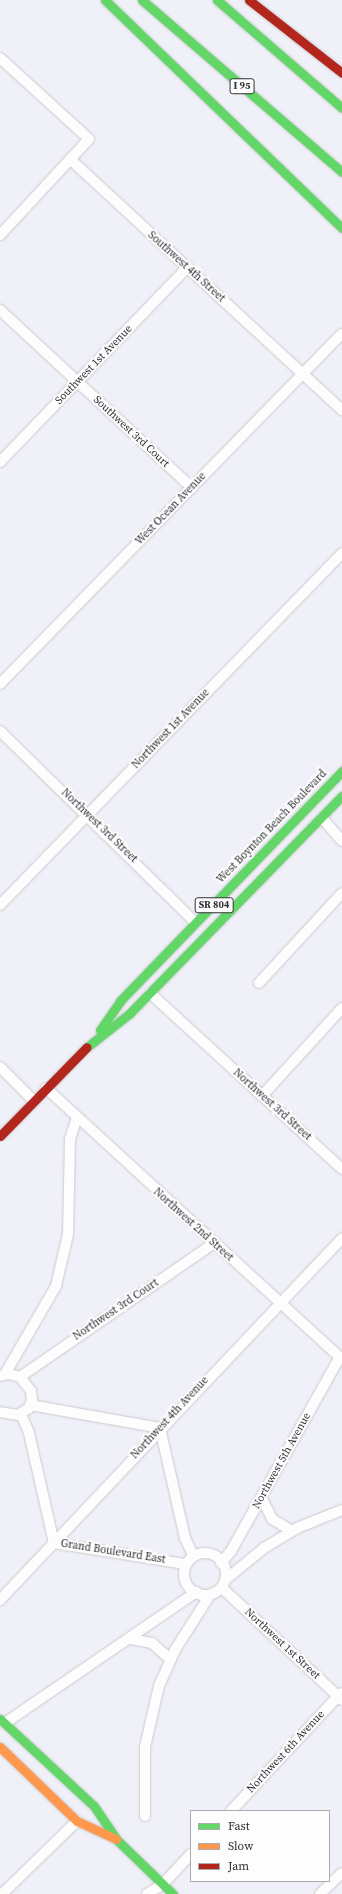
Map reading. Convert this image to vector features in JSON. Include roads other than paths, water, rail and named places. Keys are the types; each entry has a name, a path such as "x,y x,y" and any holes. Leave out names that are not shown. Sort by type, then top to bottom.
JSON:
{"main road":[{"path":"105,0 342,228"},
{"name":"I 95","path":"142,0 342,172"},
{"path":"217,0 342,108"},
{"path":"249,0 342,73"},
{"name":"West Boynton Beach Boulevard","path":"91,1043 120,1001 342,771"},
{"path":"322,818 323,806 342,785"},
{"name":"West Boynton Beach Boulevard","path":"0,1136 91,1043 130,1013 342,796"},
{"path":"2,1721 94,1806 117,1840 173,1894"},
{"path":"0,1747 77,1821 117,1840"}],"street":[{"path":"0,58 90,139 0,235"},
{"name":"Southwest 4th Street","path":"71,160 342,410"},
{"name":"Southwest 1st Avenue","path":"0,462 187,268"},
{"name":"Southwest 3rd Court","path":"0,310 192,488"},
{"name":"West Ocean Avenue","path":"0,684 342,334"},
{"name":"Northwest 1st Avenue","path":"0,905 342,553"},
{"name":"Northwest 3rd Street","path":"0,731 88,814 196,923"},
{"path":"322,818 342,841"},
{"path":"259,983 342,893"},
{"name":"Northwest 3rd Street","path":"150,993 342,1169"},
{"path":"262,1096 342,1008"},
{"path":"0,1067 34,1101"},
{"name":"Northwest 2nd Street","path":"46,1088 213,1244 280,1302 341,1358"},
{"path":"0,1412 8,1415 21,1414 30,1405 31,1391 20,1377 2,1375 58,1279 70,1213 70,1138 77,1118"},
{"name":"Northwest 4th Avenue","path":"0,1600 160,1428 342,1238"},
{"name":"Northwest 3rd Court","path":"20,1377 213,1244"},
{"name":"Northwest 5th Avenue","path":"221,1563 231,1550 341,1358"},
{"path":"30,1405 160,1428 185,1538 194,1555"},
{"name":"Grand Boulevard East","path":"21,1414 29,1433 54,1543 185,1564"},
{"path":"261,1497 272,1519 292,1531"},
{"path":"145,1816 143,1768 147,1734 159,1686 170,1659 210,1595 264,1548 292,1531 342,1510"},
{"path":"210,1595 196,1592 184,1578 185,1564 194,1555 211,1554 221,1563 224,1584"},
{"name":"Northwest 1st Street","path":"224,1584 341,1696"},
{"path":"2,1721 131,1638 196,1592"},
{"path":"131,1638 152,1643 170,1659"},
{"name":"Northwest 6th Avenue","path":"232,1810 341,1696"},
{"path":"2,1894 77,1821"},
{"path":"147,1894 163,1884 190,1855"},
{"path":"320,1894 342,1873"}]}
